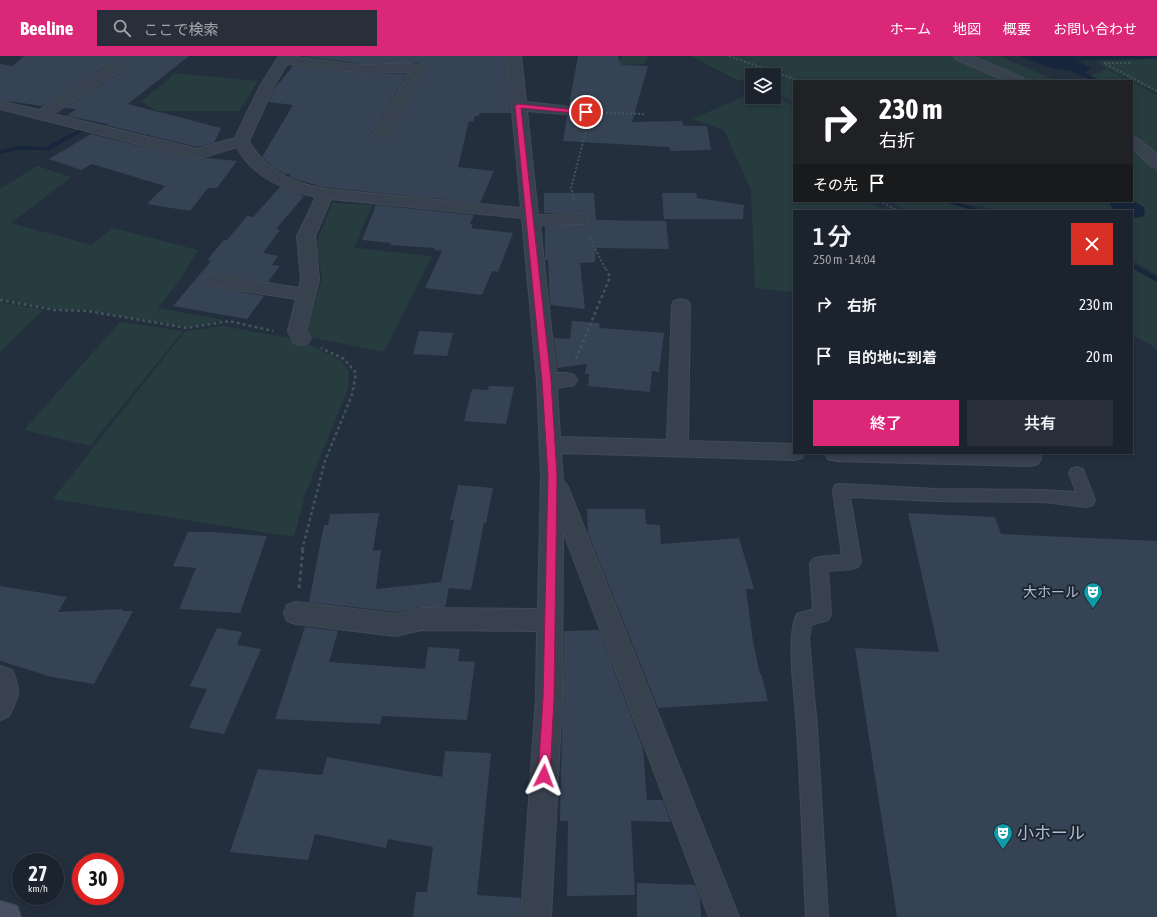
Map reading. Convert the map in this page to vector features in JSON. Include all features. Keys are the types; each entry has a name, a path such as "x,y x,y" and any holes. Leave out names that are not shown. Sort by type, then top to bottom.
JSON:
{"street":[{"path":"514,56 546,381 552,476 549,698 536,917"},
{"path":"961,56 1016,80"},
{"path":"0,105 197,154 241,141 267,86 285,58 364,69 405,67 418,69 381,135"},
{"path":"41,115 119,66"},
{"path":"518,106 586,112"},
{"path":"241,141 246,152 266,173 294,188 325,194 529,217 581,219"},
{"path":"1133,142 1146,152 1157,164"},
{"path":"301,338 297,331 310,280 306,236 325,194"},
{"path":"212,280 306,295"},
{"path":"677,449 681,305"},
{"path":"546,381 567,380"},
{"path":"550,445 793,452"},
{"path":"875,454 1030,458 1029,454"},
{"path":"552,476 724,917"},
{"path":"296,613 396,625 421,619 550,620"},
{"path":"0,678 3,679 6,695 0,707"},
{"path":"0,916 6,917"}],"lane":[{"path":"817,917 800,639 803,620 822,614 819,564 852,562 841,490 935,495 1043,496 1087,500 1077,473"}],"path":[{"path":"729,56 797,80"},
{"path":"1130,63 1104,64 1157,91"},
{"path":"567,380 610,277 581,219 570,188 587,129 586,112 646,114"},
{"path":"881,202 897,210"},
{"path":"0,300 55,310 88,311 187,328 229,321 259,326 301,338 344,359 356,373 352,395 325,461 304,544 296,613"}],"green space":[{"path":"623,56 648,56 644,64 616,65"},
{"path":"691,56 999,56 1055,80 793,80 793,102 781,95 781,68 745,68 745,81 737,80"},
{"path":"1157,59 1157,93 1097,63 1101,61"},
{"path":"1107,69 1128,80 1080,80"},
{"path":"173,73 258,81 239,111 156,111 141,101 169,79"},
{"path":"1133,83 1157,95 1157,275 1133,261 1133,210 1010,210 977,206 959,202 1133,202"},
{"path":"745,95 745,104 781,104 781,98 793,106 793,202 869,202 885,210 793,210 793,292 755,288 751,190 724,130 692,119"},
{"path":"37,166 71,177 11,223 92,245 112,228 198,250 180,280 158,308 224,320 187,327 87,310 56,309 0,299 0,189"},
{"path":"890,202 949,202 978,210 906,210"},
{"path":"332,203 372,205 354,248 432,256 384,352 305,336 322,278 316,244"},
{"path":"1133,263 1157,277 1157,350 1133,336"},
{"path":"0,302 43,310 0,352"},
{"path":"120,322 183,331 90,446 24,430"},
{"path":"223,326 300,340 342,361 349,372 348,388 306,492 294,537 53,499 185,331"}],"water":[{"path":"1019,56 1157,56 1157,58 1076,60 1091,68 1085,73 1099,80 1090,80 1071,71 1051,68"},
{"path":"1133,201 1144,207 1145,214 1142,217 1133,218 1133,210 1113,210 1110,204 1111,202 1133,202"}],"building":[{"path":"24,56 189,56 128,104 221,128 214,143 197,147 106,125 108,124 67,116 76,109 65,108 125,70 127,65 124,62 119,61 113,62 43,106 0,100 0,64 13,66"},
{"path":"302,56 506,56 511,113 480,113 479,116 475,116 473,122 469,121 458,167 494,171 480,203 322,187 292,178 289,176 291,174 284,174 273,167 262,157 293,105 268,102 275,88 293,66 364,74 407,74 372,134 375,139 380,141 387,139 390,136 426,70 423,65 416,63 364,64"},
{"path":"578,56 618,56 621,65 648,66 632,122 682,121 684,126 707,126 711,150 671,151 669,147 563,141 567,116 586,117 591,116 594,113 591,108 569,105"},
{"path":"91,134 197,160 206,158 237,161 217,188 208,188 190,211 147,204 165,186 92,164 81,170 49,159"},
{"path":"280,187 304,196 276,229 280,230 263,253 278,256 272,265 280,266 268,282 212,273 206,275 202,280 205,285 212,287 264,296 247,319 173,306 211,261 207,260 224,240 227,240 247,216 253,217"},
{"path":"544,193 594,193 596,220 666,221 669,249 596,248 595,262 580,263 585,309 550,305 548,260 545,260 545,226 587,224 590,218 587,214 581,213 544,213"},
{"path":"662,193 696,193 697,198 744,205 743,219 664,219"},
{"path":"376,205 474,215 470,224 473,224 471,228 513,233 498,272 492,271 482,295 425,288 442,251 434,250 435,248 390,245 391,243 362,240"},
{"path":"572,321 599,323 600,328 664,333 659,372 652,371 650,392 588,386 589,374 585,374 587,364 557,368 554,338 570,339"},
{"path":"419,331 453,333 447,356 413,354"},
{"path":"489,386 514,387 506,424 464,421 472,389 488,390"},
{"path":"458,485 493,488 486,523 484,522 471,590 449,588 445,607 421,607 396,612 309,602 324,525 328,525 330,514 379,513 373,551 381,550 376,589 441,582 454,520 450,520"},
{"path":"587,509 645,509 646,524 660,525 661,544 739,538 754,589 746,589 753,642 768,701 658,708 588,533"},
{"path":"908,513 995,517 1001,534 1157,541 1157,917 897,917 855,648 939,652"},
{"path":"188,532 267,536 240,613 179,609 196,568 173,566"},
{"path":"0,586 67,597 58,612 123,609 122,611 133,611 94,684 52,677 0,661"},
{"path":"305,627 338,631 329,662 425,669 428,647 460,649 458,661 475,662 467,720 382,716 380,724 275,719"},
{"path":"217,628 242,632 237,645 261,649 224,734 189,728 207,689 190,686"},
{"path":"599,630 643,748 647,800 663,800 671,822 631,821 635,895 567,896 568,821 560,821 564,631"},
{"path":"445,751 491,753 477,895 521,898 520,917 413,917 416,892 427,892 433,847 388,839 386,848 315,834 308,860 230,852 258,769 322,775 327,757 442,777"},
{"path":"637,883 695,885 700,897 701,917 637,917"}],"waterway":[{"path":"0,152 18,148 47,149 92,125"},
{"path":"948,202 979,210"},
{"path":"1133,266 1157,280"}],"place":[{"name":"大ホール","path":"1093,609"},
{"name":"小ホール","path":"1003,850"}],"route":[{"path":"544,776 549,698 552,476 546,381 518,106 586,112"}]}
